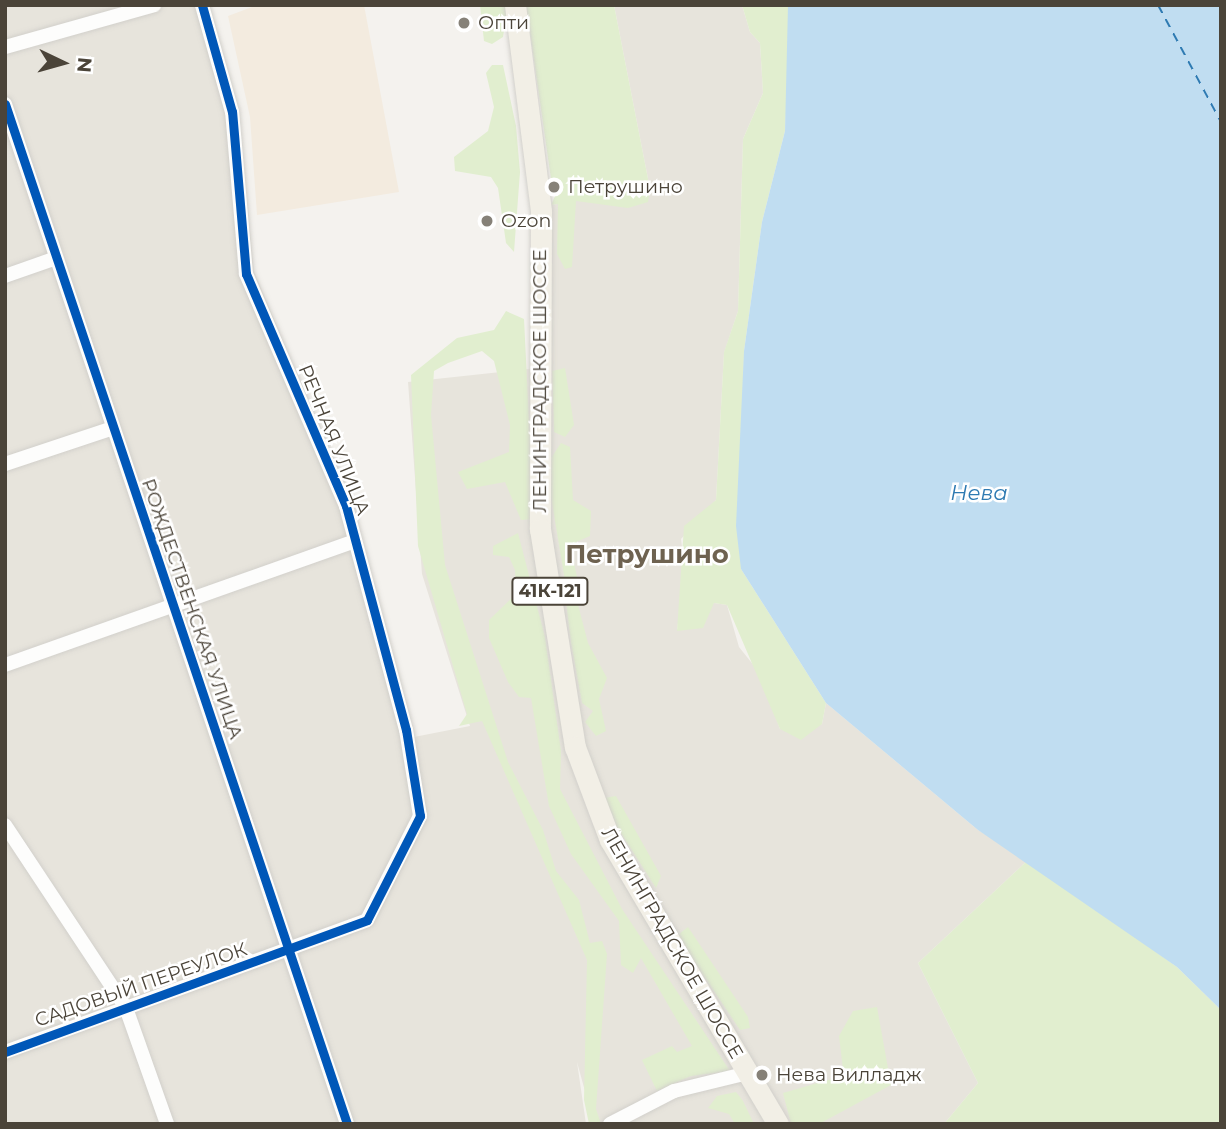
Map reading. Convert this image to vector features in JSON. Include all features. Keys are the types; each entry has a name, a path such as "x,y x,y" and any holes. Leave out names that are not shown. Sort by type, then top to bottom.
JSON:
{"main road":[{"name":"ЛЕНИНГРАДСКОЕ ШОССЕ","path":"515,5 541,211 540,529 575,747 610,840 778,1124"}],"street":[{"path":"5,47 154,5"},
{"name":"РЕЧНАЯ УЛИЦА","path":"202,5 232,112 246,274 355,541 405,730 420,816 368,920 288,952"},
{"name":"РОЖДЕСТВЕНСКАЯ УЛИЦА","path":"5,104 347,1124"},
{"path":"5,276 56,258"},
{"path":"5,464 113,428"},
{"path":"5,665 171,603 355,541"},
{"path":"5,825 126,1008 167,1124"},
{"name":"САДОВЫЙ ПЕРЕУЛОК","path":"5,1052 288,952"},
{"path":"610,1124 674,1091 748,1073"}],"shaded area":[{"path":"5,5 209,5 238,109 254,271 323,438 414,737 470,726 422,574 408,382 546,367 551,205 650,189 614,5 742,5 750,32 760,43 763,93 743,139 738,311 724,353 716,500 681,539 685,572 677,630 714,603 727,605 739,647 759,672 780,729 822,724 826,703 978,830 1028,860 918,963 978,1083 944,1124 594,1124 577,1062 586,1124 5,1124"},
{"path":"257,5 364,5 399,192 257,215 250,117 228,16"}],"green space":[{"path":"480,5 508,5 503,37 492,44 484,41"},
{"path":"526,5 614,5 650,189 648,202 628,208 576,201 572,267 565,269 557,254 558,204 551,205 561,183 551,179"},
{"path":"742,5 788,5 791,25 785,131 762,222 744,351 741,569 826,703 822,724 801,740 780,729 727,605 714,603 703,628 677,631 684,526 716,500 724,352 738,311 743,139 763,93 760,43 750,32"},
{"path":"492,65 503,65 516,126 520,172 514,252 506,243 498,188 491,177 455,171 454,157 488,131 494,107 486,73"},
{"path":"506,311 524,319 534,519 521,520 505,482 467,489 458,472 509,452 510,425 494,361 482,351 448,363 434,371 431,415 445,565 508,762 543,830 556,871 579,900 590,943 602,941 607,954 596,1109 601,1124 589,1124 584,1100 587,960 482,721 459,726 467,714 418,546 411,375 457,338 494,330"},
{"path":"565,368 574,425 565,437 554,432 552,371"},
{"path":"561,443 570,447 573,500 591,511 590,536 576,542 572,553 577,577 565,581 548,479 549,461"},
{"path":"518,533 545,637 561,751 560,789 622,909 730,1071 691,1076 657,1091 642,1060 672,1046 677,1052 692,1046 641,958 633,973 621,965 619,921 571,854 549,806 531,698 519,697 508,682 489,638 489,620 516,594 515,570 509,557 493,555 493,546"},
{"path":"576,597 588,643 607,678 599,699 606,731 596,736 585,722 593,711 582,703 571,643 566,602"},
{"path":"616,796 661,876 656,888 610,816 604,798"},
{"path":"1028,860 1177,967 1221,1010 1221,1124 944,1124 978,1083 918,963"},
{"path":"688,927 748,1017 750,1028 740,1030 685,948 679,934"},
{"path":"877,1007 891,1085 819,1124 791,1124 783,1093 835,1078 843,1069 839,1036 853,1011"},
{"path":"736,1092 754,1124 735,1124 729,1114 708,1108 717,1096"}],"water":[{"name":"Нева","path":"788,5 1221,5 1221,1010 1177,967 978,830 826,703 741,569 736,526 744,351 762,222 785,131"}],"ferry route":[{"path":"1158,5 1221,122"}],"cycle path":[{"path":"5,1052 367,920 420,816 406,730 346,506 246,274 232,112 202,5"},
{"path":"5,104 347,1124"}],"place":[{"name":"Опти","path":"464,23"},
{"name":"Петрушино","path":"554,187"},
{"name":"Ozon","path":"487,221"},
{"name":"Нева Вилладж","path":"762,1075"}],"district":[{"name":"Петрушино","path":"647,555"}]}
